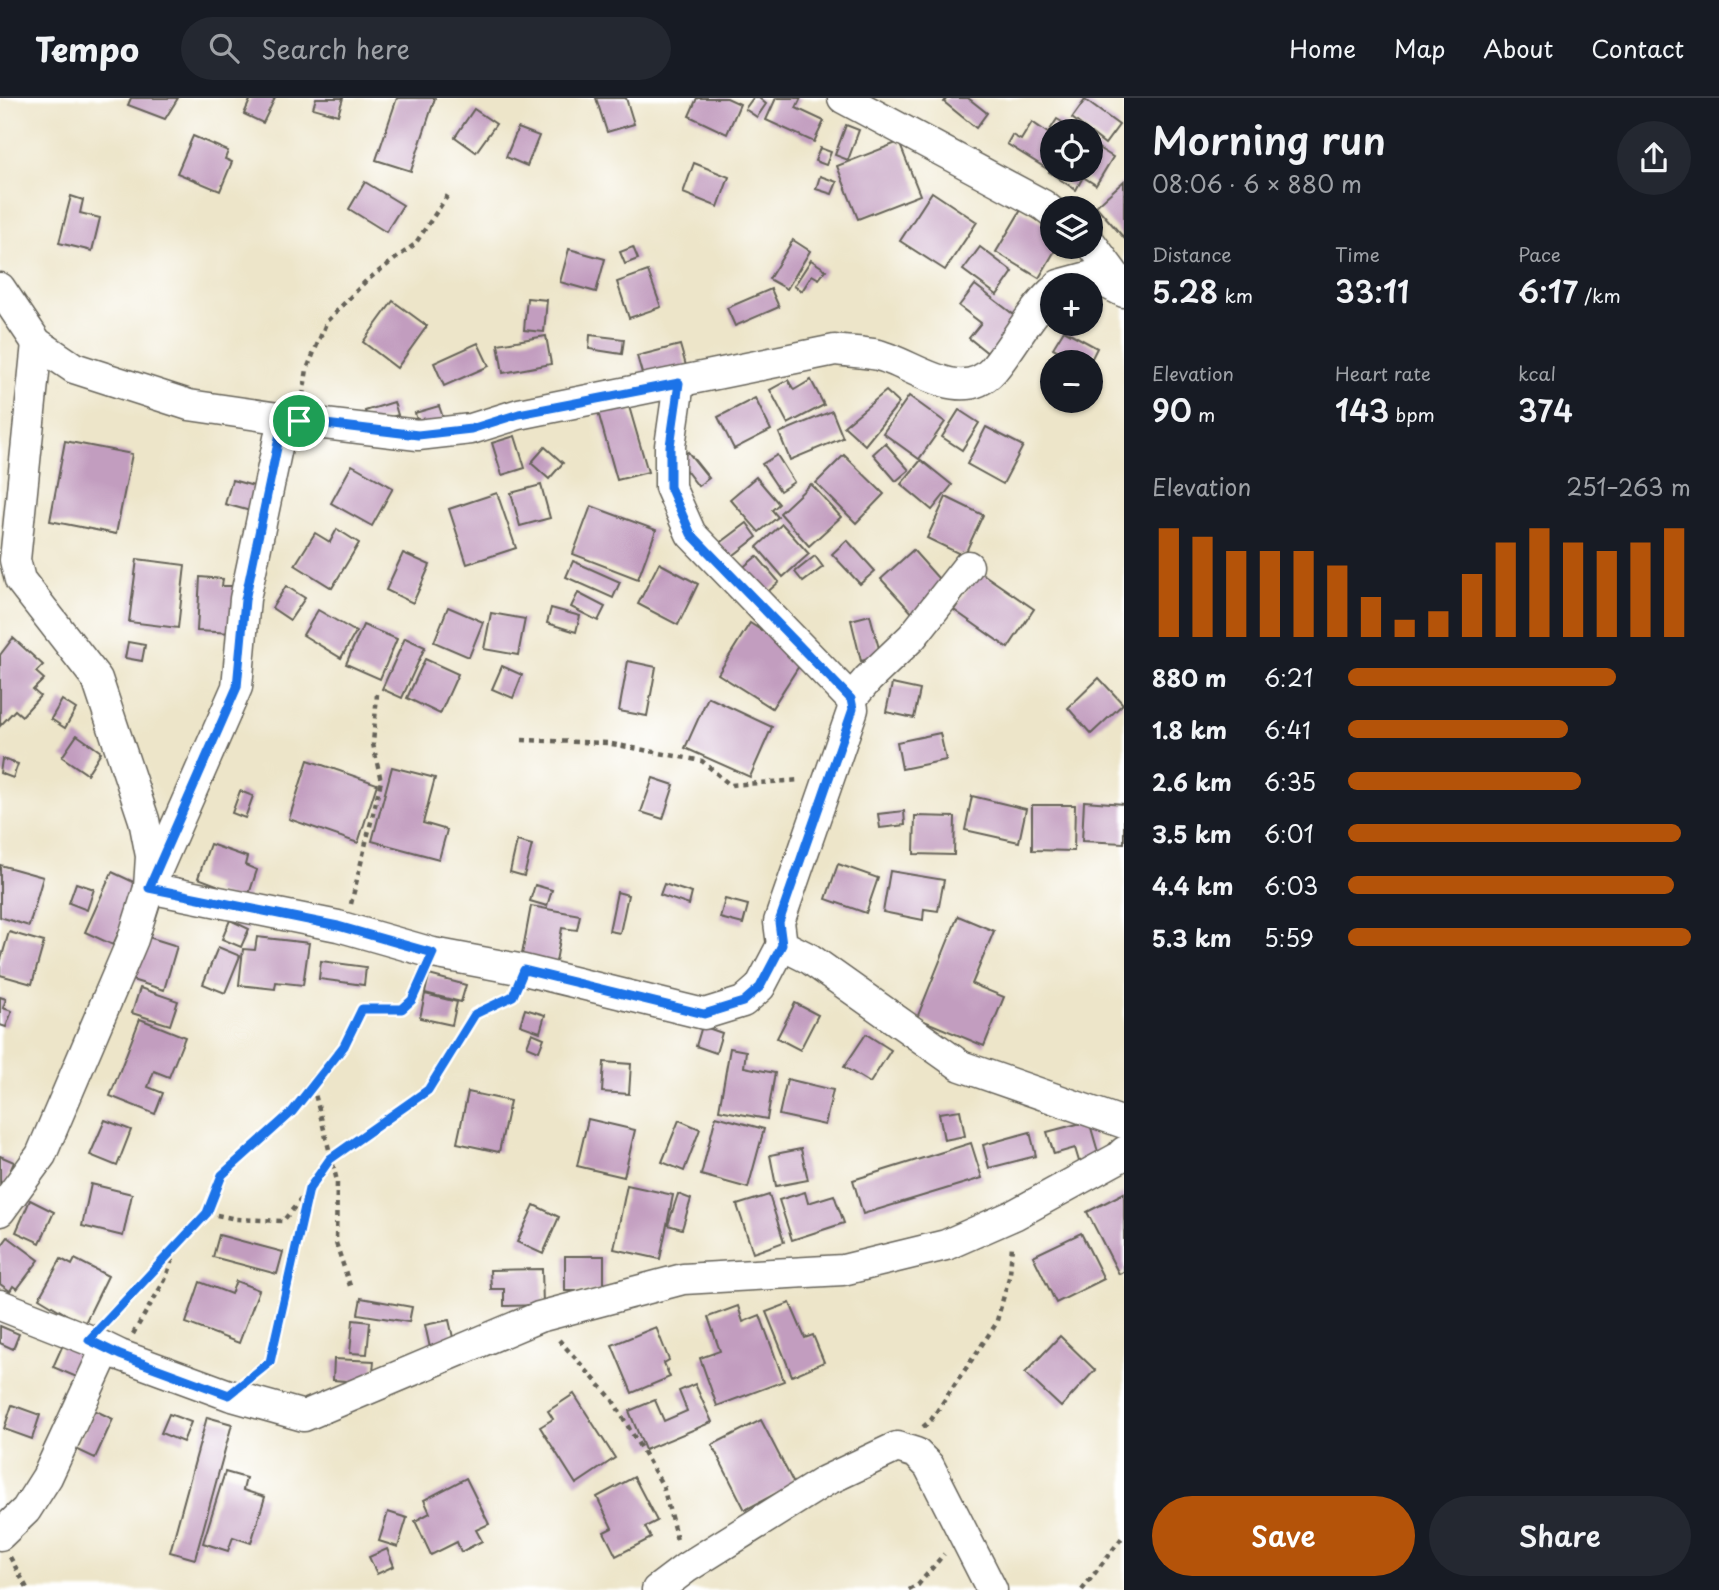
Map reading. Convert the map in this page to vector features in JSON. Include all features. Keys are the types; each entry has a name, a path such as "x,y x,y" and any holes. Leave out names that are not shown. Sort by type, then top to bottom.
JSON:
{"street":[{"path":"843,98 1040,205"},
{"path":"1102,259 1124,290"},
{"path":"1103,281 1124,290"},
{"path":"0,288 37,344 74,368 189,405 418,435 471,429 519,414 835,350 878,355 946,383 973,383 991,371 1040,303"},
{"path":"37,344 15,559 20,580 97,679 144,820 151,856 149,888"},
{"path":"149,888 338,926 433,953 524,970 704,1014 743,1002 760,987 782,945 779,922 853,709 851,699 691,534 670,487 670,446 679,383"},
{"path":"0,1211 41,1155 132,939 149,888 237,687 245,600 291,420"},
{"path":"851,699 912,637 968,566"},
{"path":"782,945 810,959 961,1066 1124,1123"},
{"path":"0,1306 229,1395 304,1416 539,1317 683,1279 843,1270 946,1245 1014,1215 1118,1158 1124,1152"},
{"path":"3,1541 47,1477 105,1348"},
{"path":"657,1590 686,1568 825,1481 897,1447 916,1453 929,1466 992,1590"}],"path":[{"path":"291,420 307,369 327,321 366,281 415,244 448,195"},
{"path":"338,926 352,902 381,781 373,744 377,694"},
{"path":"522,740 607,743 702,761 730,785 830,778"},
{"path":"105,1348 179,1241 207,1213 222,1175 292,1112 344,1046 362,1009 402,1009 412,1000 433,953"},
{"path":"207,1213 236,1219 283,1221 330,1159 428,1090 475,1014 513,996 524,970"},
{"path":"313,1085 337,1181 336,1243 351,1289"},
{"path":"229,1395 270,1362 309,1189"},
{"path":"897,1447 931,1420 996,1324 1010,1274 1014,1215"},
{"path":"105,1348 165,1280 179,1241"},
{"path":"539,1317 612,1398 663,1486 686,1568"},
{"path":"909,1590 918,1585 963,1531"},
{"path":"1082,1590 1124,1535"},
{"path":"3,1541 28,1590"}],"building":[{"path":"131,98 178,98 165,119 128,105"},
{"path":"251,98 275,98 263,123 244,114"},
{"path":"316,98 343,98 338,115 313,108"},
{"path":"397,98 435,98 411,171 376,160"},
{"path":"596,98 626,98 634,124 607,132"},
{"path":"697,98 727,98 740,104 727,134 689,116"},
{"path":"753,98 759,98 766,104 757,117 745,109"},
{"path":"776,98 801,98 796,108 824,121 814,142 766,120"},
{"path":"947,98 968,98 987,113 976,128 944,102"},
{"path":"1085,100 1119,125 1105,144 1103,119 1072,118"},
{"path":"474,109 496,124 476,152 455,137"},
{"path":"1032,122 1040,128 1040,164 1007,144 1012,135 1021,140"},
{"path":"846,125 859,130 848,160 835,155"},
{"path":"518,128 539,136 527,166 506,157"},
{"path":"193,136 228,151 225,159 232,162 220,191 177,173"},
{"path":"899,142 920,195 858,219 837,166"},
{"path":"820,148 831,152 826,165 815,161"},
{"path":"1103,151 1113,157 1103,173"},
{"path":"694,163 729,177 718,207 683,193"},
{"path":"820,176 837,182 832,194 816,189"},
{"path":"1124,181 1124,238 1103,214 1103,200"},
{"path":"365,182 403,205 386,232 349,209"},
{"path":"1064,182 1080,182 1076,190"},
{"path":"932,192 977,222 945,270 900,241"},
{"path":"71,196 83,200 80,213 100,218 92,251 59,243"},
{"path":"1021,210 1040,222 1040,259 1050,259 1039,278 996,252"},
{"path":"793,240 810,251 787,289 769,279"},
{"path":"633,247 638,259 625,264 620,252"},
{"path":"980,247 1013,272 997,295 963,270"},
{"path":"569,249 605,259 596,292 560,282"},
{"path":"811,260 826,270 819,279 812,275 802,291 794,286"},
{"path":"648,271 661,307 629,318 617,282"},
{"path":"975,285 1022,321 994,358 969,338 981,323 959,306"},
{"path":"771,289 779,307 735,326 727,308"},
{"path":"527,298 547,300 544,332 524,330"},
{"path":"393,301 427,326 397,368 363,342"},
{"path":"590,335 624,339 622,354 589,349"},
{"path":"546,336 551,364 503,373 498,344"},
{"path":"1060,336 1075,336 1097,348 1057,350 1053,348"},
{"path":"478,343 489,366 444,386 434,363"},
{"path":"680,345 689,376 646,387 637,356"},
{"path":"788,380 794,390 811,380 824,405 788,424 770,390"},
{"path":"886,391 899,403 865,445 844,426"},
{"path":"909,396 945,422 919,459 883,433"},
{"path":"755,398 771,430 734,449 718,417"},
{"path":"394,402 398,415 369,424 365,411"},
{"path":"628,403 648,472 617,480 598,412"},
{"path":"439,406 445,423 420,431 415,413"},
{"path":"959,410 979,423 962,450 942,437"},
{"path":"832,411 843,438 790,460 779,433"},
{"path":"986,427 1023,446 1003,484 967,464"},
{"path":"515,436 525,468 502,475 492,443"},
{"path":"65,441 132,454 116,534 50,521"},
{"path":"885,443 909,470 896,481 873,454"},
{"path":"545,447 563,463 549,479 531,463"},
{"path":"688,452 709,478 698,486 678,460"},
{"path":"777,455 794,482 780,491 762,464"},
{"path":"844,455 884,494 856,523 816,483"},
{"path":"921,460 952,485 932,510 901,484"},
{"path":"352,465 393,488 372,526 331,503"},
{"path":"756,477 779,504 772,510 778,517 759,532 730,499"},
{"path":"232,480 261,488 254,512 225,504"},
{"path":"811,484 841,517 809,546 780,513"},
{"path":"541,485 550,518 520,526 511,493"},
{"path":"497,493 516,548 467,564 449,509"},
{"path":"946,497 983,515 964,556 927,538"},
{"path":"591,506 656,530 638,579 573,554"},
{"path":"747,523 757,537 730,558 719,544"},
{"path":"782,524 809,554 783,577 757,547"},
{"path":"337,529 359,543 332,588 295,565 315,533 330,542"},
{"path":"847,540 875,571 860,584 832,554"},
{"path":"913,550 946,587 915,616 881,579"},
{"path":"403,553 430,565 413,603 386,590"},
{"path":"757,556 779,582 764,595 741,569"},
{"path":"815,556 823,567 803,582 795,572"},
{"path":"137,559 185,565 178,628 129,622"},
{"path":"573,561 620,582 613,598 566,577"},
{"path":"659,563 698,584 678,625 638,604"},
{"path":"980,572 1034,609 1008,648 954,610"},
{"path":"200,577 223,579 222,586 235,586 233,633 197,631"},
{"path":"286,586 305,598 290,620 272,608"},
{"path":"578,593 605,607 598,621 571,607"},
{"path":"448,607 483,622 469,657 434,642"},
{"path":"551,608 580,616 576,632 547,623"},
{"path":"318,610 356,632 341,658 303,635"},
{"path":"491,613 525,619 518,655 484,649"},
{"path":"870,615 881,656 861,661 851,620"},
{"path":"750,623 804,658 772,708 718,674"},
{"path":"363,625 397,639 380,679 346,664"},
{"path":"13,638 43,665 36,672 44,679 33,690 40,696 22,716 15,710 0,726 0,655"},
{"path":"405,638 425,647 402,698 382,689"},
{"path":"128,642 145,645 142,661 125,658"},
{"path":"425,659 458,674 440,714 407,698"},
{"path":"628,661 656,667 647,716 619,711"},
{"path":"502,666 522,675 513,698 492,689"},
{"path":"1099,678 1123,704 1091,734 1068,708"},
{"path":"892,684 920,690 914,718 886,712"},
{"path":"708,697 772,727 750,777 685,748"},
{"path":"62,700 76,709 65,728 51,719"},
{"path":"940,733 946,760 902,769 897,742"},
{"path":"77,735 101,752 87,774 62,757"},
{"path":"2,759 18,764 13,778 0,773"},
{"path":"308,760 377,784 358,843 289,819"},
{"path":"392,767 435,778 423,823 447,830 439,859 372,841"},
{"path":"653,778 674,785 663,819 641,812"},
{"path":"240,791 253,796 245,818 232,813"},
{"path":"972,796 1026,809 1019,842 965,830"},
{"path":"1084,801 1124,804 1124,843 1082,841"},
{"path":"1032,805 1075,805 1074,851 1032,850"},
{"path":"904,811 905,825 880,828 878,814"},
{"path":"915,816 955,817 954,855 914,854"},
{"path":"517,841 532,845 524,876 510,872"},
{"path":"210,844 247,857 245,865 257,870 246,903 214,892 217,885 198,878"},
{"path":"838,864 878,878 866,913 826,899"},
{"path":"0,865 43,877 29,926 0,917"},
{"path":"890,871 944,880 938,911 924,909 923,920 883,912"},
{"path":"112,872 140,885 113,945 85,932"},
{"path":"76,883 94,889 87,910 69,903"},
{"path":"664,884 692,893 689,905 660,895"},
{"path":"535,885 552,890 547,906 530,901"},
{"path":"617,892 628,895 620,933 609,931"},
{"path":"725,899 748,905 743,924 720,918"},
{"path":"531,906 580,915 577,930 562,928 555,967 521,960"},
{"path":"958,916 994,931 972,984 1004,997 984,1046 917,1018"},
{"path":"230,920 249,929 241,947 222,939"},
{"path":"9,932 44,942 32,984 0,975 0,963"},
{"path":"145,936 177,946 164,990 132,980"},
{"path":"257,937 309,943 303,985 276,982 275,989 239,985 243,949 255,950"},
{"path":"218,947 240,956 225,993 203,984"},
{"path":"321,961 366,967 364,985 319,979"},
{"path":"429,975 466,985 461,1002 425,993"},
{"path":"140,988 178,1001 170,1025 132,1013"},
{"path":"425,994 457,1002 452,1025 420,1018"},
{"path":"0,997 6,999 3,1008 12,1011 6,1027 0,1025"},
{"path":"795,1003 818,1015 800,1050 777,1038"},
{"path":"525,1009 545,1015 540,1032 520,1025"},
{"path":"140,1019 185,1037 169,1077 154,1071 148,1087 163,1093 155,1114 110,1096"},
{"path":"702,1026 722,1033 716,1053 696,1046"},
{"path":"532,1033 544,1038 539,1051 527,1046"},
{"path":"866,1034 891,1050 870,1083 844,1067"},
{"path":"730,1048 746,1051 744,1067 775,1073 767,1119 719,1110"},
{"path":"604,1062 631,1064 629,1094 602,1092"},
{"path":"787,1079 833,1090 825,1125 779,1115"},
{"path":"468,1092 510,1101 499,1152 457,1143"},
{"path":"960,1110 965,1136 944,1140 939,1113"},
{"path":"716,1116 764,1129 748,1188 701,1175"},
{"path":"588,1119 635,1130 624,1177 577,1166"},
{"path":"105,1120 131,1130 117,1166 90,1155"},
{"path":"679,1120 700,1129 684,1171 662,1162"},
{"path":"1089,1121 1101,1162 1081,1168 1075,1148 1054,1154 1047,1132"},
{"path":"1030,1132 1036,1156 989,1168 983,1145"},
{"path":"971,1143 982,1178 863,1214 853,1180"},
{"path":"801,1149 808,1180 776,1186 770,1155"},
{"path":"0,1156 14,1162 4,1186 0,1184"},
{"path":"91,1184 132,1194 123,1236 82,1226"},
{"path":"627,1185 673,1195 660,1259 614,1249"},
{"path":"805,1192 808,1203 834,1195 844,1223 792,1240 779,1200"},
{"path":"1124,1193 1124,1272 1119,1274 1087,1212"},
{"path":"678,1194 691,1199 682,1229 668,1225"},
{"path":"769,1195 784,1242 753,1253 737,1205"},
{"path":"30,1200 54,1212 40,1243 16,1232"},
{"path":"534,1205 559,1217 543,1254 517,1242"},
{"path":"1081,1233 1104,1279 1056,1303 1033,1256"},
{"path":"219,1235 283,1252 277,1274 213,1257"},
{"path":"8,1237 39,1260 17,1289 13,1286 10,1291 0,1284 0,1248"},
{"path":"565,1256 604,1256 604,1291 565,1291"},
{"path":"61,1259 72,1265 75,1259 108,1276 84,1325 39,1298"},
{"path":"542,1269 543,1305 504,1306 504,1289 491,1289 490,1270"},
{"path":"236,1281 259,1290 239,1343 186,1323 200,1282 231,1294"},
{"path":"361,1298 412,1307 409,1322 358,1314"},
{"path":"790,1303 805,1338 813,1335 824,1362 792,1376 766,1312"},
{"path":"738,1306 743,1322 760,1315 784,1381 717,1406 700,1358 720,1351 708,1317"},
{"path":"353,1320 370,1322 367,1354 350,1353"},
{"path":"449,1320 454,1342 430,1348 425,1325"},
{"path":"0,1326 19,1334 13,1349 0,1343"},
{"path":"656,1327 669,1360 664,1363 670,1377 632,1393 612,1345"},
{"path":"1060,1336 1095,1370 1061,1407 1025,1373"},
{"path":"65,1340 90,1351 79,1378 53,1367"},
{"path":"334,1359 374,1361 372,1383 333,1380"},
{"path":"695,1384 712,1422 645,1450 629,1411 655,1400 664,1421 687,1411 679,1391"},
{"path":"574,1394 615,1458 576,1484 540,1427 553,1419 548,1411"},
{"path":"12,1405 40,1415 32,1439 4,1429"},
{"path":"94,1410 113,1419 95,1458 76,1449"},
{"path":"169,1414 191,1422 183,1442 161,1433"},
{"path":"207,1417 232,1424 195,1559 170,1552"},
{"path":"761,1420 794,1484 745,1510 712,1445"},
{"path":"225,1472 246,1478 243,1490 265,1497 251,1543 233,1537 228,1551 203,1543"},
{"path":"634,1477 657,1521 645,1527 651,1538 616,1556 604,1532 612,1528 597,1497"},
{"path":"466,1478 489,1524 476,1530 482,1541 461,1552 457,1542 431,1555 415,1521 430,1513 424,1500"},
{"path":"388,1512 407,1518 398,1547 379,1541"},
{"path":"387,1549 394,1566 377,1574 369,1557"}],"route":[{"path":"679,383 670,446 670,487 691,534 851,699 853,709 779,922 782,945 760,987 743,1002 704,1014 524,970 513,996 475,1014 428,1090 330,1159 309,1189 270,1362 229,1395 120,1355 89,1340 207,1213 222,1175 292,1112 344,1046 362,1009 402,1009 412,1000 433,953 338,926 149,888 237,687 245,600 283,419 299,421 418,435 471,429 519,414 679,383"}]}
